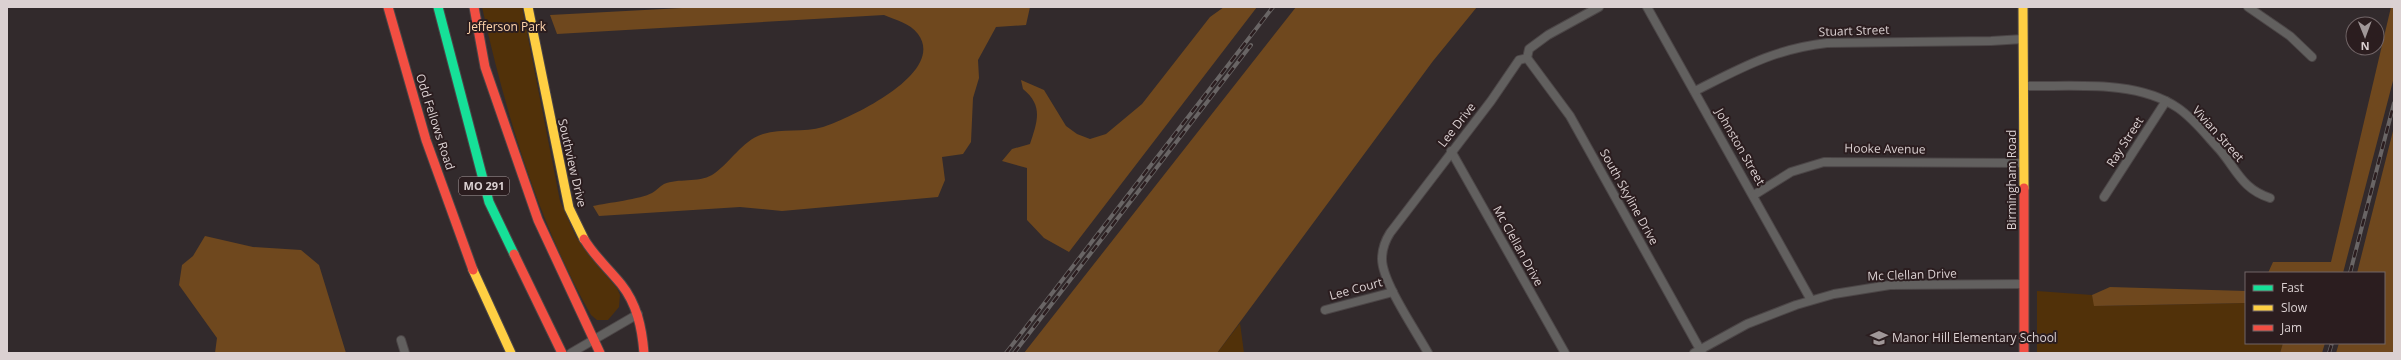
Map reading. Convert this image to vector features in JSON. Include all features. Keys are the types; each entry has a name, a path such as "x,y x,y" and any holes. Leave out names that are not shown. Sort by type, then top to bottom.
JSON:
{"main road":[{"name":"Odd Fellows Road","path":"388,7 428,145 482,295 511,353"},
{"name":"MO 291","path":"438,7 489,202 562,353"},
{"name":"MO 291","path":"474,7 485,67 538,220 592,340 600,353"},
{"name":"Southview Drive","path":"528,7 569,208 596,257 628,292 638,314 642,329 644,353"},
{"name":"Birmingham Road","path":"2023,7 2024,353"}],"street":[{"name":"Lee Drive","path":"1428,353 1393,292 1382,265 1385,243 1451,151 1491,101 1519,60 1527,58 1529,49 1538,42 1599,7"},
{"name":"Johnston Street","path":"1647,7 1754,195 1811,300"},
{"path":"2248,7 2290,36 2312,57"},
{"name":"Stuart Street","path":"1695,91 1760,59 1804,46 1827,43 1991,41 2023,39"},
{"name":"South Skyline Drive","path":"1527,58 1570,116 1699,352"},
{"name":"Vivian Street","path":"2024,86 2126,88 2149,94 2166,101 2196,123 2229,161 2250,189 2270,198"},
{"name":"Ray Street","path":"2104,197 2166,101"},
{"name":"Mc Clellan Drive","path":"1451,151 1565,353"},
{"name":"Hooke Avenue","path":"1754,195 1791,172 1824,162 2024,163"},
{"name":"Mc Clellan Drive","path":"1699,352 1747,324 1811,300 1866,288 1890,285 2023,284"},
{"name":"Lee Court","path":"1324,310 1393,292"},
{"path":"571,353 638,314"},
{"path":"401,340 405,353"}],"green space":[{"name":"Jefferson Park","path":"482,7 522,7 560,201 576,237 617,288 620,295 619,307 608,320 597,320 591,315 572,279 539,204 525,165 501,86"},
{"path":"2037,291 2092,295 2095,306 2245,303 2245,344 2283,344 2280,353 2037,353"},
{"path":"1240,323 1244,353 1217,353"}],"shaded area":[{"path":"701,7 1030,7 1026,25 996,27 978,60 979,78 973,98 971,142 963,154 942,157 945,180 938,197 782,211 740,207 599,216 593,206 647,195 654,192 664,184 670,182 701,179 712,175 755,137 770,132 816,129 836,122 873,104 892,92 908,78 919,64 923,49 918,34 915,30 907,24 884,15 557,34 550,15"},
{"path":"1224,7 1257,7 1069,252 1044,238 1027,220 1027,168 1002,161 1012,149 1030,144 1035,129 1037,115 1036,108 1030,95 1023,89 1021,80 1044,90 1066,126 1077,134 1090,139 1106,134 1142,104 1210,17"},
{"path":"1296,7 1477,7 1433,61 1217,353 1024,353"},
{"path":"2391,7 2394,7 2394,77 2343,272 2268,272 2273,262 2331,262 2379,56 2385,56 2385,32"},
{"path":"2394,127 2394,353 2336,353 2339,344 2385,344 2385,272 2357,272"},
{"path":"205,236 253,247 301,250 319,265 346,353 215,353 217,338 179,285 182,265 193,256"},
{"path":"2110,287 2245,291 2245,303 2094,306 2092,295"},
{"path":"2283,344 2325,344 2322,353 2280,353"}],"railway":[{"path":"1006,353 1273,7"},
{"path":"1014,353 1251,45"},
{"path":"2350,272 2394,103"},
{"path":"2329,353 2332,344"}],"traffic: fast":[{"path":"438,7 489,202 514,254"}],"traffic: slow":[{"path":"528,7 569,208 584,239"},
{"path":"2023,7 2024,188"},
{"path":"473,270 511,353"}],"traffic: jam":[{"path":"388,7 426,140 473,270"},
{"path":"474,7 485,67 538,220 600,353"},
{"path":"2024,188 2024,353"},
{"path":"584,239 597,257 621,284 631,300 640,325 644,353"},
{"path":"514,254 562,353"}],"place":[{"name":"Manor Hill Elementary School","path":"1879,338"}]}
